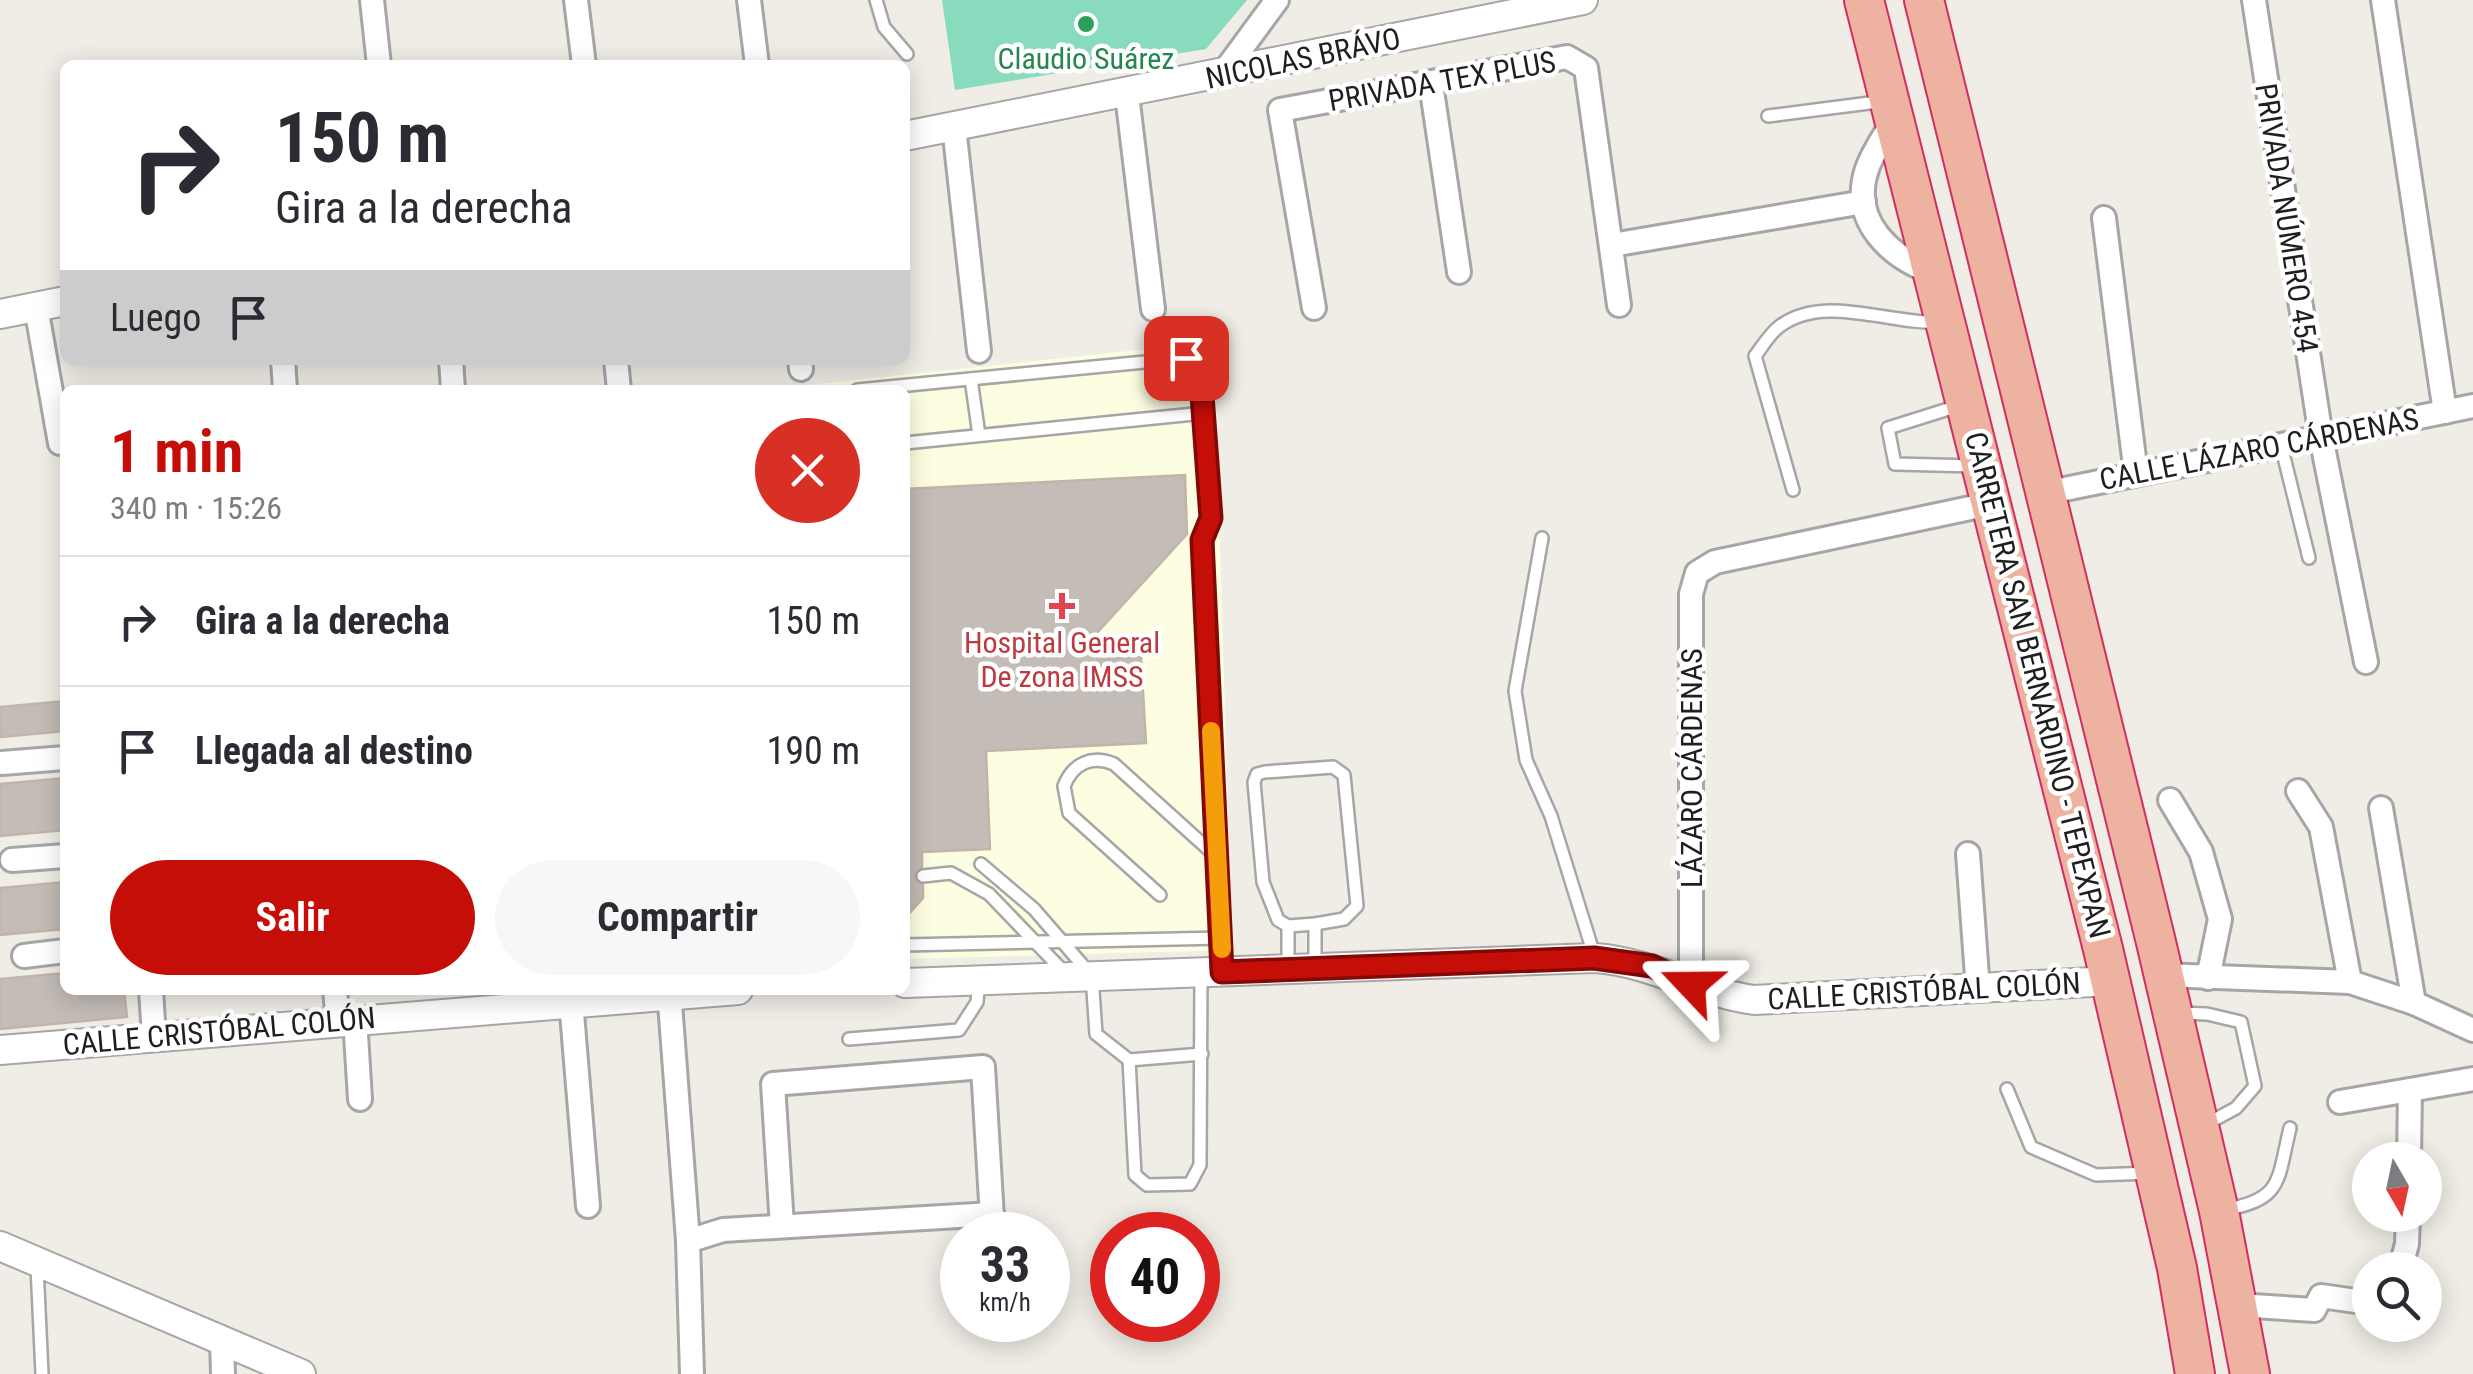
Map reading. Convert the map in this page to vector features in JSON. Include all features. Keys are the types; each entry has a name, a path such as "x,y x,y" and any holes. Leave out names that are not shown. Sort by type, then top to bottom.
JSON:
{"highway":[{"name":"CARRETERA SAN BERNARDINO - TEPEXPAN","path":"1864,0 1949,321 2110,981 2155,1173 2195,1374"},
{"name":"CARRETERA SAN BERNARDINO - TEPEXPAN","path":"1924,0 2200,1128 2250,1374"}],"street":[{"path":"372,0 378,60"},
{"path":"576,0 583,60"},
{"path":"749,0 756,60"},
{"path":"1220,76 1276,0"},
{"name":"NICOLAS BRÁVO","path":"910,135 1220,76 1583,0"},
{"name":"PRIVADA NÚMERO 454","path":"2254,0 2321,437 2366,662"},
{"path":"2383,0 2445,412"},
{"name":"PRIVADA TEX PLUS","path":"1314,308 1280,110 1567,57 1583,64 1612,245"},
{"path":"1431,84 1460,272"},
{"path":"1127,94 1153,308"},
{"path":"1891,110 1867,170 1864,202 1876,236 1903,263 1937,274"},
{"path":"954,126 979,351"},
{"path":"1620,305 1612,245 1864,202"},
{"path":"2104,218 2136,474"},
{"path":"0,314 60,302"},
{"path":"36,307 60,443"},
{"name":"CALLE LÁZARO CÁRDENAS","path":"2044,493 2473,406"},
{"name":"LÁZARO CÁRDENAS","path":"1691,985 1692,594 1697,572 1715,562 1994,503"},
{"path":"2,764 60,758"},
{"path":"2298,792 2321,827 2350,982"},
{"path":"2170,800 2201,852 2220,919 2208,978"},
{"path":"2381,808 2414,1003"},
{"path":"1968,854 1978,990"},
{"path":"12,860 60,856"},
{"path":"24,956 60,952"},
{"name":"CALLE CRISTÓBAL COLÓN","path":"910,982 1594,958 1652,966 1691,985 1754,1000 2110,981"},
{"path":"2163,975 2308,977 2350,982 2414,1003 2473,1030"},
{"path":"151,995 154,1037"},
{"path":"337,995 346,1020 360,1099"},
{"name":"CALLE CRISTÓBAL COLÓN","path":"0,1050 346,1020 503,999 571,1002 640,995"},
{"path":"669,995 688,1241 692,1374"},
{"path":"571,1002 588,1206"},
{"path":"782,1226 773,1084 982,1067 991,1212"},
{"path":"2340,1102 2473,1080"},
{"path":"2409,1142 2410,1090"},
{"path":"688,1241 722,1230 782,1226 940,1225"},
{"path":"0,1246 301,1374"},
{"path":"2238,1306 2314,1310 2321,1296 2352,1300"},
{"path":"222,1340 223,1374"}],"lane":[{"path":"876,0 884,27 907,54"},
{"path":"1768,116 1891,110"},
{"path":"1792,490 1755,356 1780,326 1824,309 1911,324 1949,321"},
{"path":"909,385 1186,358 1202,395 1211,518 1202,540 1221,938 1212,972 1202,1054 1200,1166 1190,1184 1146,1185 1135,1175 1128,1060"},
{"path":"972,379 979,435"},
{"path":"1968,402 1888,428 1895,464 1985,466"},
{"path":"910,442 1204,413"},
{"path":"2281,445 2309,558"},
{"path":"1542,538 1515,691 1526,760 1551,816 1594,958"},
{"path":"1160,896 1069,813 1064,786 1080,764 1097,760 1114,764 1217,856"},
{"path":"1334,766 1344,775 1357,906 1344,919 1288,926 1278,920 1263,882 1254,782 1257,774 1265,772 1334,766"},
{"path":"982,864 1066,944 1080,976 1096,1034 1128,1060 1202,1054"},
{"path":"923,876 951,873 989,894 1080,976"},
{"path":"1302,970 1315,924"},
{"path":"1288,926 1302,970"},
{"path":"910,946 1221,938"},
{"path":"849,1039 958,1030 977,1002 979,980"},
{"path":"2172,1013 2207,1014 2240,1022 2244,1038 2255,1086 2236,1108 2200,1128"},
{"path":"2007,1090 2031,1148 2096,1175 2155,1173"},
{"path":"2219,1211 2257,1204 2276,1183 2290,1128"},
{"path":"37,1262 42,1374"}],"shaded area":[{"name":"Hospital General De zona IMSS","path":"1214,342 1232,950 910,959 910,385 806,385"}],"green space":[{"name":"Claudio Suárez","path":"942,0 1247,0 1206,49 955,90"}],"building":[{"path":"1185,475 1187,534 1096,634 1097,659 1141,657 1146,743 986,751 990,849 922,852 922,867 914,876 923,885 923,898 910,912 910,489"},
{"path":"60,701 60,731 0,737 0,707"},
{"path":"60,778 60,830 0,836 0,784"},
{"path":"60,882 60,929 0,935 0,888"},
{"path":"60,973 60,995 125,995 127,1017 0,1029 0,979"}],"slow traffic":[{"path":"1211,731 1222,949"}],"place":[{"name":"Claudio Suárez","path":"1086,24"},
{"name":"Hospital General De zona IMSS","path":"1062,606"}],"route":[{"path":"1186,358 1202,395 1211,518 1202,540 1222,972 1594,958 1652,966 1691,985"}]}
